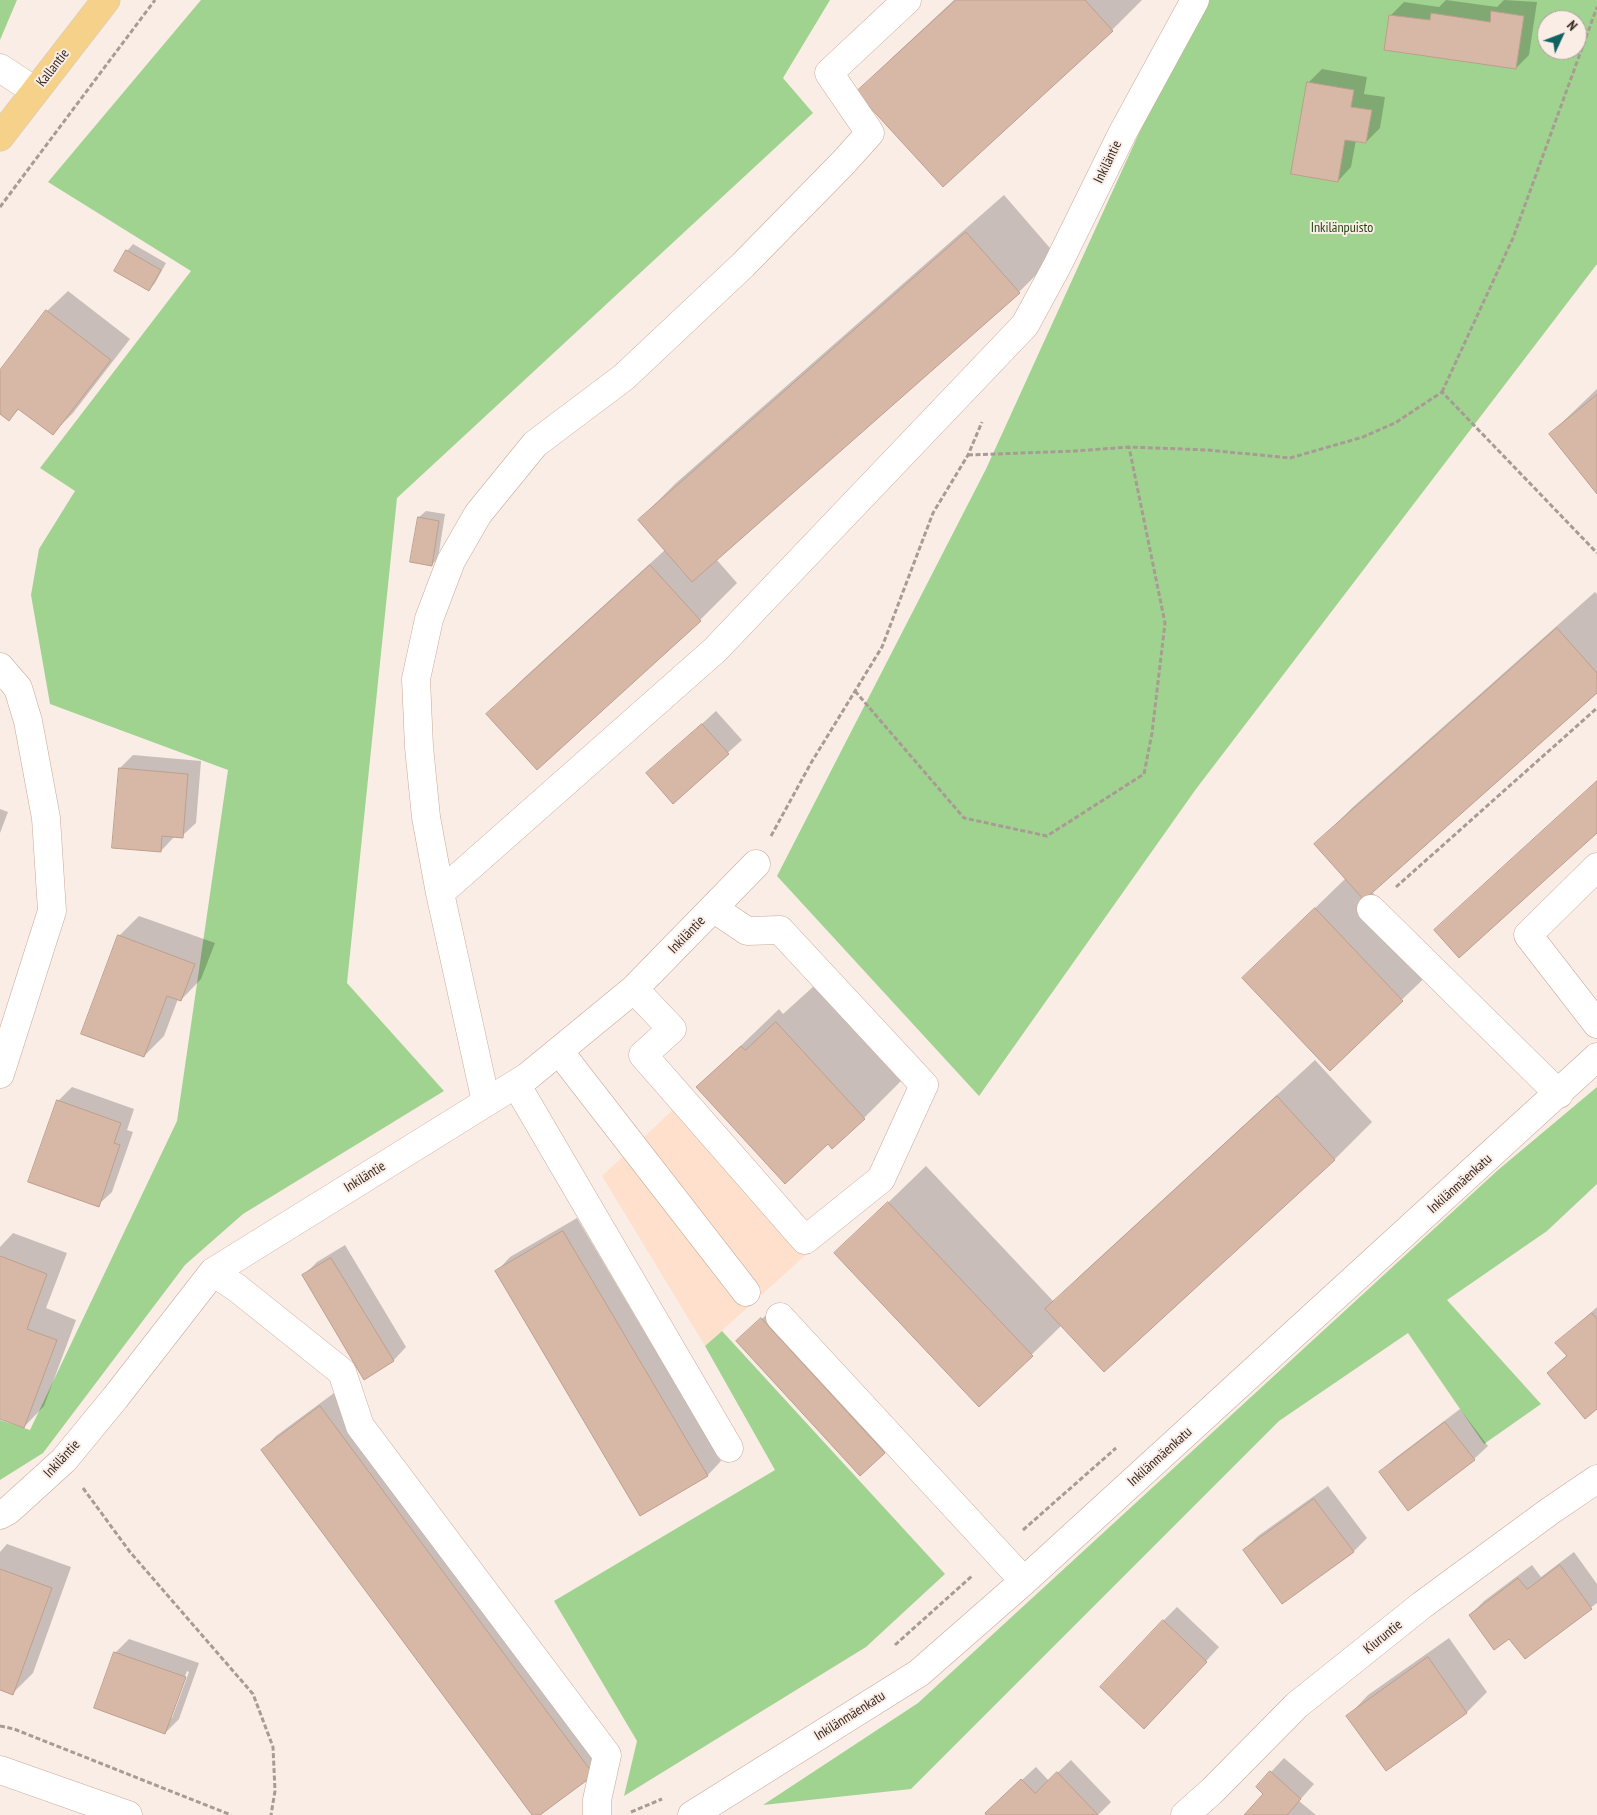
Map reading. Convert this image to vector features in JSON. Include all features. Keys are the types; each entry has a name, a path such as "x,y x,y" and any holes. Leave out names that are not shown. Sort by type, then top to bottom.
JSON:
{"main road":[{"name":"Kallantie","path":"0,137 106,0"}],"street":[{"path":"486,1102 440,893 426,816 419,747 416,679 429,619 451,561 478,514 536,444 624,377 743,264 870,133 829,73 907,0"},
{"name":"Inkiläntie","path":"440,893 715,650 1024,325 1057,266 1122,134 1195,0"},
{"path":"0,68 35,91"},
{"path":"0,667 18,688 28,721 46,818 52,911 0,1074"},
{"name":"Inkiläntie","path":"0,1515 9,1510 64,1460 213,1272 522,1081 634,989 756,864"},
{"path":"1597,867 1528,935 1597,1024"},
{"path":"634,989 672,1029 642,1055 805,1240 881,1179 924,1085 780,930 747,932 713,908"},
{"path":"1371,909 1559,1094"},
{"path":"559,1051 746,1292"},
{"name":"Inkilänmäenkatu","path":"692,1815 919,1672 1024,1581 1597,1058"},
{"path":"522,1081 729,1448"},
{"path":"213,1272 237,1288 342,1372 360,1426 607,1755 597,1800 597,1815"},
{"path":"780,1317 1024,1581"},
{"name":"Kiuruntie","path":"1184,1815 1212,1791 1297,1706 1430,1600 1550,1511 1597,1479"},
{"path":"0,1770 128,1815"}],"path":[{"path":"0,207 155,0"},
{"path":"968,455 1129,447 1208,450 1290,458 1364,437 1395,423 1442,392 1513,238 1597,6"},
{"path":"1442,392 1597,553"},
{"path":"756,864 811,763 882,647 933,514 968,455 983,420"},
{"path":"854,691 964,818 1047,836 1144,774 1152,732 1165,623 1129,447"},
{"path":"1371,909 1597,708"},
{"path":"891,1648 1119,1445"},
{"path":"80,1484 130,1552 253,1694 273,1747 275,1791 271,1815"},
{"path":"0,1726 23,1733 231,1815"},
{"path":"624,1815 664,1798"}],"shaded area":[{"path":"676,1107 809,1252 705,1346 602,1176"}],"green space":[{"path":"0,0 17,0 0,40"},
{"path":"201,0 830,0 783,78 813,113 397,498 347,983 444,1091 243,1214 185,1265 43,1453 0,1480 0,1420 30,1430 177,1121 228,770 50,704 31,595 39,549 75,491 40,468 191,271 48,182"},
{"name":"Inkilänpuisto","path":"1202,0 1597,0 1597,264 1196,789 979,1096 777,876 986,469 1191,19"},
{"path":"1597,1087 1597,1184 1547,1231 1447,1300 1541,1404 1484,1444 1408,1333 1279,1421 911,1789 763,1805 918,1703 1498,1170"},
{"path":"722,1331 945,1574 866,1647 624,1796 637,1741 554,1601 775,1470 705,1346"}],"building":[{"path":"956,0 1085,0 1113,31 943,187 856,92"},
{"path":"1491,11 1524,16 1516,69 1384,50 1389,15 1430,20 1431,13 1490,22"},
{"path":"1307,82 1354,90 1351,107 1372,110 1366,143 1345,140 1338,182 1291,174"},
{"path":"966,232 1020,293 692,582 638,520"},
{"path":"126,250 161,270 149,291 114,271"},
{"path":"46,310 111,360 53,435 18,409 9,421 0,414 0,370"},
{"path":"1597,395 1597,494 1549,434"},
{"path":"418,517 439,521 432,566 410,562"},
{"path":"650,565 701,621 537,770 486,714"},
{"path":"1557,628 1597,673 1597,693 1364,900 1314,844"},
{"path":"702,724 729,754 673,804 646,773"},
{"path":"119,768 188,774 183,838 162,836 161,852 112,848"},
{"path":"1597,781 1597,833 1459,958 1434,930"},
{"path":"1315,908 1403,1001 1330,1071 1242,978"},
{"path":"118,935 195,964 181,1001 167,996 144,1057 81,1034"},
{"path":"776,1022 865,1119 832,1149 828,1144 785,1184 696,1087 741,1046 745,1050"},
{"path":"1277,1096 1335,1160 1104,1372 1045,1309"},
{"path":"57,1100 121,1123 114,1143 120,1145 99,1207 28,1182"},
{"path":"888,1202 1033,1356 979,1407 834,1253"},
{"path":"563,1231 708,1476 640,1516 495,1271"},
{"path":"0,1256 47,1274 27,1329 57,1340 24,1428 0,1419"},
{"path":"331,1258 394,1361 364,1380 302,1275"},
{"path":"1592,1313 1597,1319 1597,1409 1585,1419 1547,1373 1567,1356 1555,1343"},
{"path":"761,1318 885,1453 860,1476 736,1341"},
{"path":"320,1406 594,1775 540,1815 532,1815 261,1450"},
{"path":"1445,1422 1475,1460 1408,1511 1379,1472"},
{"path":"1314,1499 1354,1552 1282,1604 1243,1550"},
{"path":"1560,1565 1592,1609 1525,1659 1509,1639 1494,1650 1469,1615 1518,1578 1527,1589"},
{"path":"0,1569 52,1588 13,1695 0,1690"},
{"path":"1163,1620 1207,1662 1144,1729 1100,1687"},
{"path":"114,1652 186,1677 165,1734 94,1708"},
{"path":"1428,1657 1467,1713 1386,1771 1346,1716"},
{"path":"1270,1771 1301,1799 1287,1815 1244,1815 1263,1794 1256,1787"},
{"path":"1057,1772 1098,1815 986,1815 985,1813 1021,1779 1035,1793"}]}
